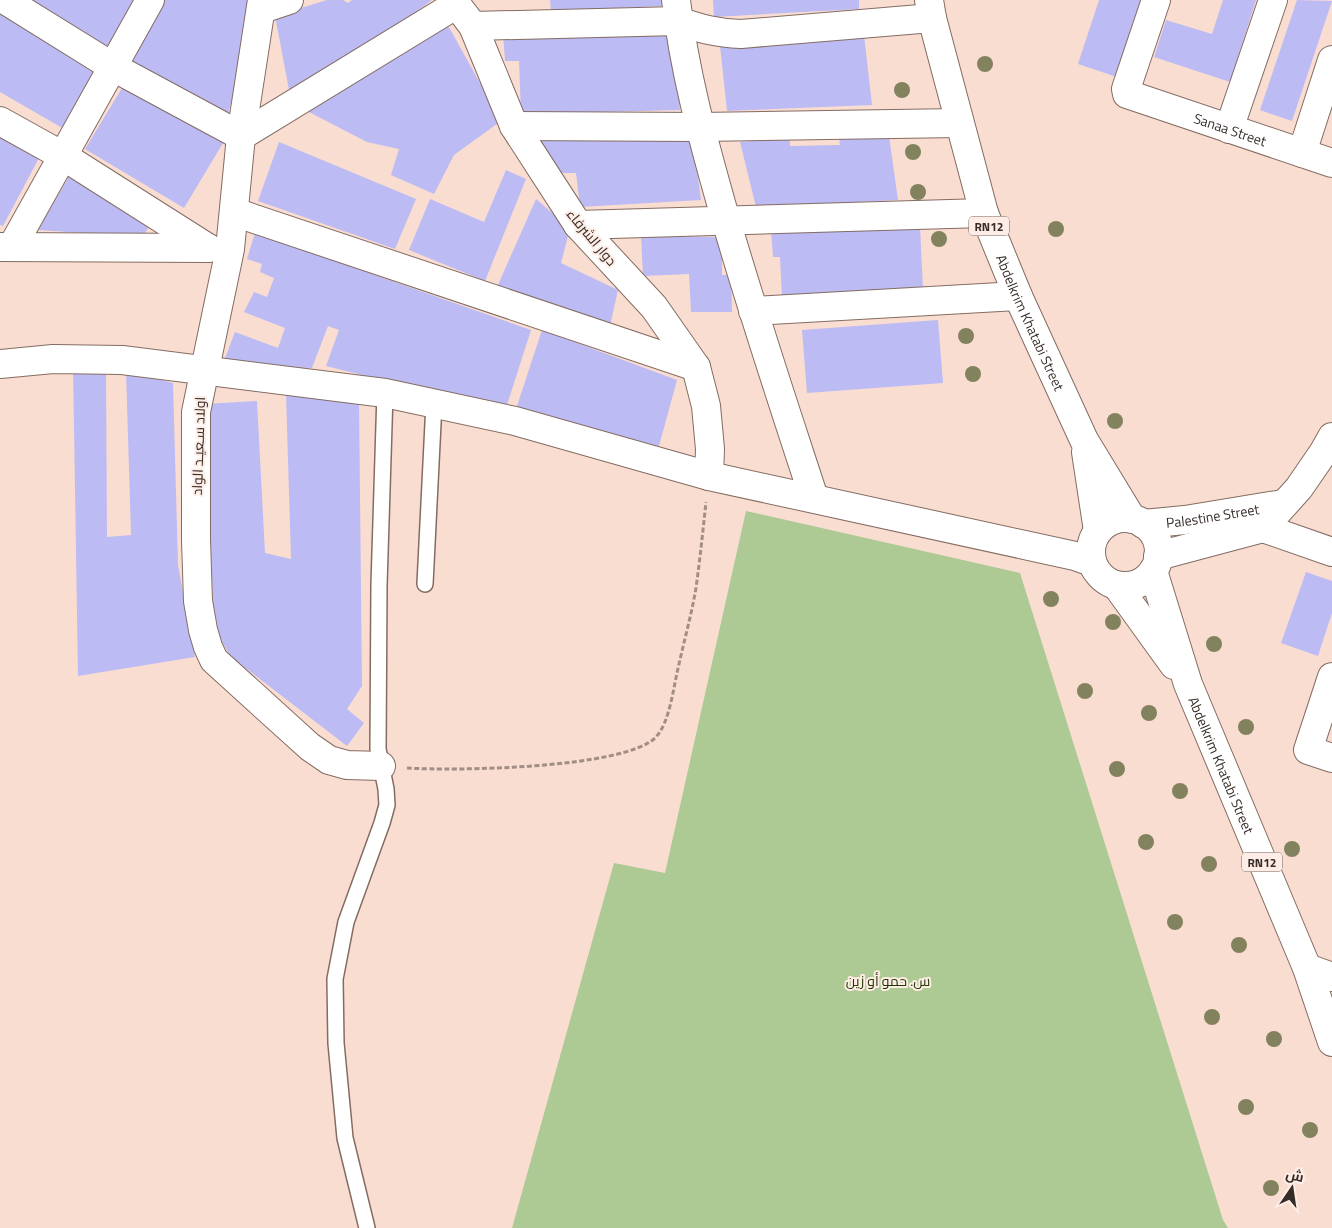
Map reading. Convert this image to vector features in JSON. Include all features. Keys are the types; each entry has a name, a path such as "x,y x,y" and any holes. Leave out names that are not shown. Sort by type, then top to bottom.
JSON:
{"street":[{"path":"6,247 63,156 150,0"},
{"path":"262,4 289,0"},
{"name":"Sanaa Street","path":"1156,0 1126,89 1127,94 1332,164"},
{"path":"1229,129 1273,0"},
{"path":"9,1 113,66 241,136 455,2"},
{"name":"دوار الشرفاء","path":"455,2 473,26 514,126 578,225 654,307 696,367 706,406 710,449 709,476"},
{"name":"اولاد سـعيـد الواد","path":"262,4 241,136 234,212 219,249 205,371 196,412 198,601 203,630 214,660 310,747 329,760 347,765 381,766"},
{"path":"473,26 677,11 704,31 722,34 741,34 931,9"},
{"name":"Abdelkrim Khatabi Street","path":"931,9 959,123 984,213 1018,296 1084,440 1137,522"},
{"path":"677,11 700,127 726,221 753,311 814,498"},
{"path":"1302,153 1332,60"},
{"path":"0,121 63,156 219,249"},
{"path":"514,126 700,127 959,123"},
{"path":"234,212 696,367"},
{"path":"578,225 984,213"},
{"path":"6,247 219,249"},
{"path":"753,311 1018,296"},
{"path":"0,364 53,359 122,360 385,393 515,421 709,476 1075,556 1092,562"},
{"name":"Palestine Street","path":"1156,564 1263,528 1299,488 1332,437"},
{"name":"Abdelkrim Khatabi Street","path":"1084,440 1098,531"},
{"name":"Palestine Street","path":"1137,522 1185,520 1283,504"},
{"path":"1098,531 1107,523 1119,519 1137,522"},
{"name":"RN12","path":"1137,522 1152,532 1158,544 1156,564"},
{"path":"1263,528 1332,552"},
{"name":"RN12","path":"1098,531 1092,541 1092,562 1098,573 1106,581 1117,586"},
{"path":"1117,586 1131,586 1144,580 1156,564"},
{"name":"Abdelkrim Khatabi Street","path":"1156,564 1188,684 1319,973 1332,1042"},
{"name":"Abdelkrim Khatabi Street","path":"1117,586 1188,684"},
{"path":"1320,754 1332,677"}],"lane":[{"path":"367,1228 345,1138 336,1043 335,979 346,922 387,805 386,789 378,749 379,585 385,393"},
{"path":"424,584 434,403"}],"path":[{"path":"381,766 428,769 506,768 582,761 618,755 646,744 656,737 662,727 671,701 696,590 709,476"}],"green space":[{"name":"س. حمو أو زين","path":"746,511 1020,573 1223,1220 1228,1228 512,1228 614,863 665,873"}],"building":[{"path":"31,0 137,0 108,50"},
{"path":"159,0 255,0 253,19 228,114 126,57"},
{"path":"327,0 343,0 348,3 352,0 432,0 391,30 290,95 275,16"},
{"path":"550,0 663,0 663,6 551,11"},
{"path":"713,0 859,0 859,9 714,17"},
{"path":"1099,0 1149,0 1123,79 1078,64"},
{"path":"1223,0 1256,0 1230,82 1154,57 1166,20 1212,34"},
{"path":"1297,0 1332,1 1292,121 1260,110"},
{"path":"0,7 101,66 64,129 0,92"},
{"path":"445,20 501,121 454,155 434,194 391,175 399,149 367,142 307,111"},
{"path":"674,29 680,110 521,114 519,61 505,61 503,33"},
{"path":"864,35 872,105 727,111 720,46"},
{"path":"125,83 226,138 184,208 85,149"},
{"path":"692,132 701,200 580,207 576,173 553,173 535,138"},
{"path":"0,135 39,158 3,226 0,225"},
{"path":"889,136 898,200 756,207 740,142 790,138 790,146 840,145 839,137"},
{"path":"279,142 416,199 395,249 258,201"},
{"path":"506,170 526,179 485,281 409,250 430,199 484,222"},
{"path":"70,175 153,219 143,237 38,230"},
{"path":"536,199 570,228 561,263 618,290 610,326 497,287"},
{"path":"920,226 923,290 782,297 780,257 773,257 771,229"},
{"path":"255,233 531,330 505,411 326,366 339,330 328,326 312,368 222,366 235,332 278,348 285,328 244,312 254,292 267,297 274,278 260,272 262,264 247,259"},
{"path":"641,236 722,237 722,275 731,275 732,312 691,312 689,274 643,276"},
{"path":"938,320 943,383 807,393 802,330"},
{"path":"542,330 677,380 659,446 516,409"},
{"path":"73,365 106,371 107,537 131,535 126,371 173,383 178,565 195,657 78,676"},
{"path":"286,394 359,400 362,686 347,709 364,723 347,746 230,656 214,627 205,404 257,401 265,553 291,559"},
{"path":"1306,572 1332,581 1332,613 1318,656 1281,643"}]}
